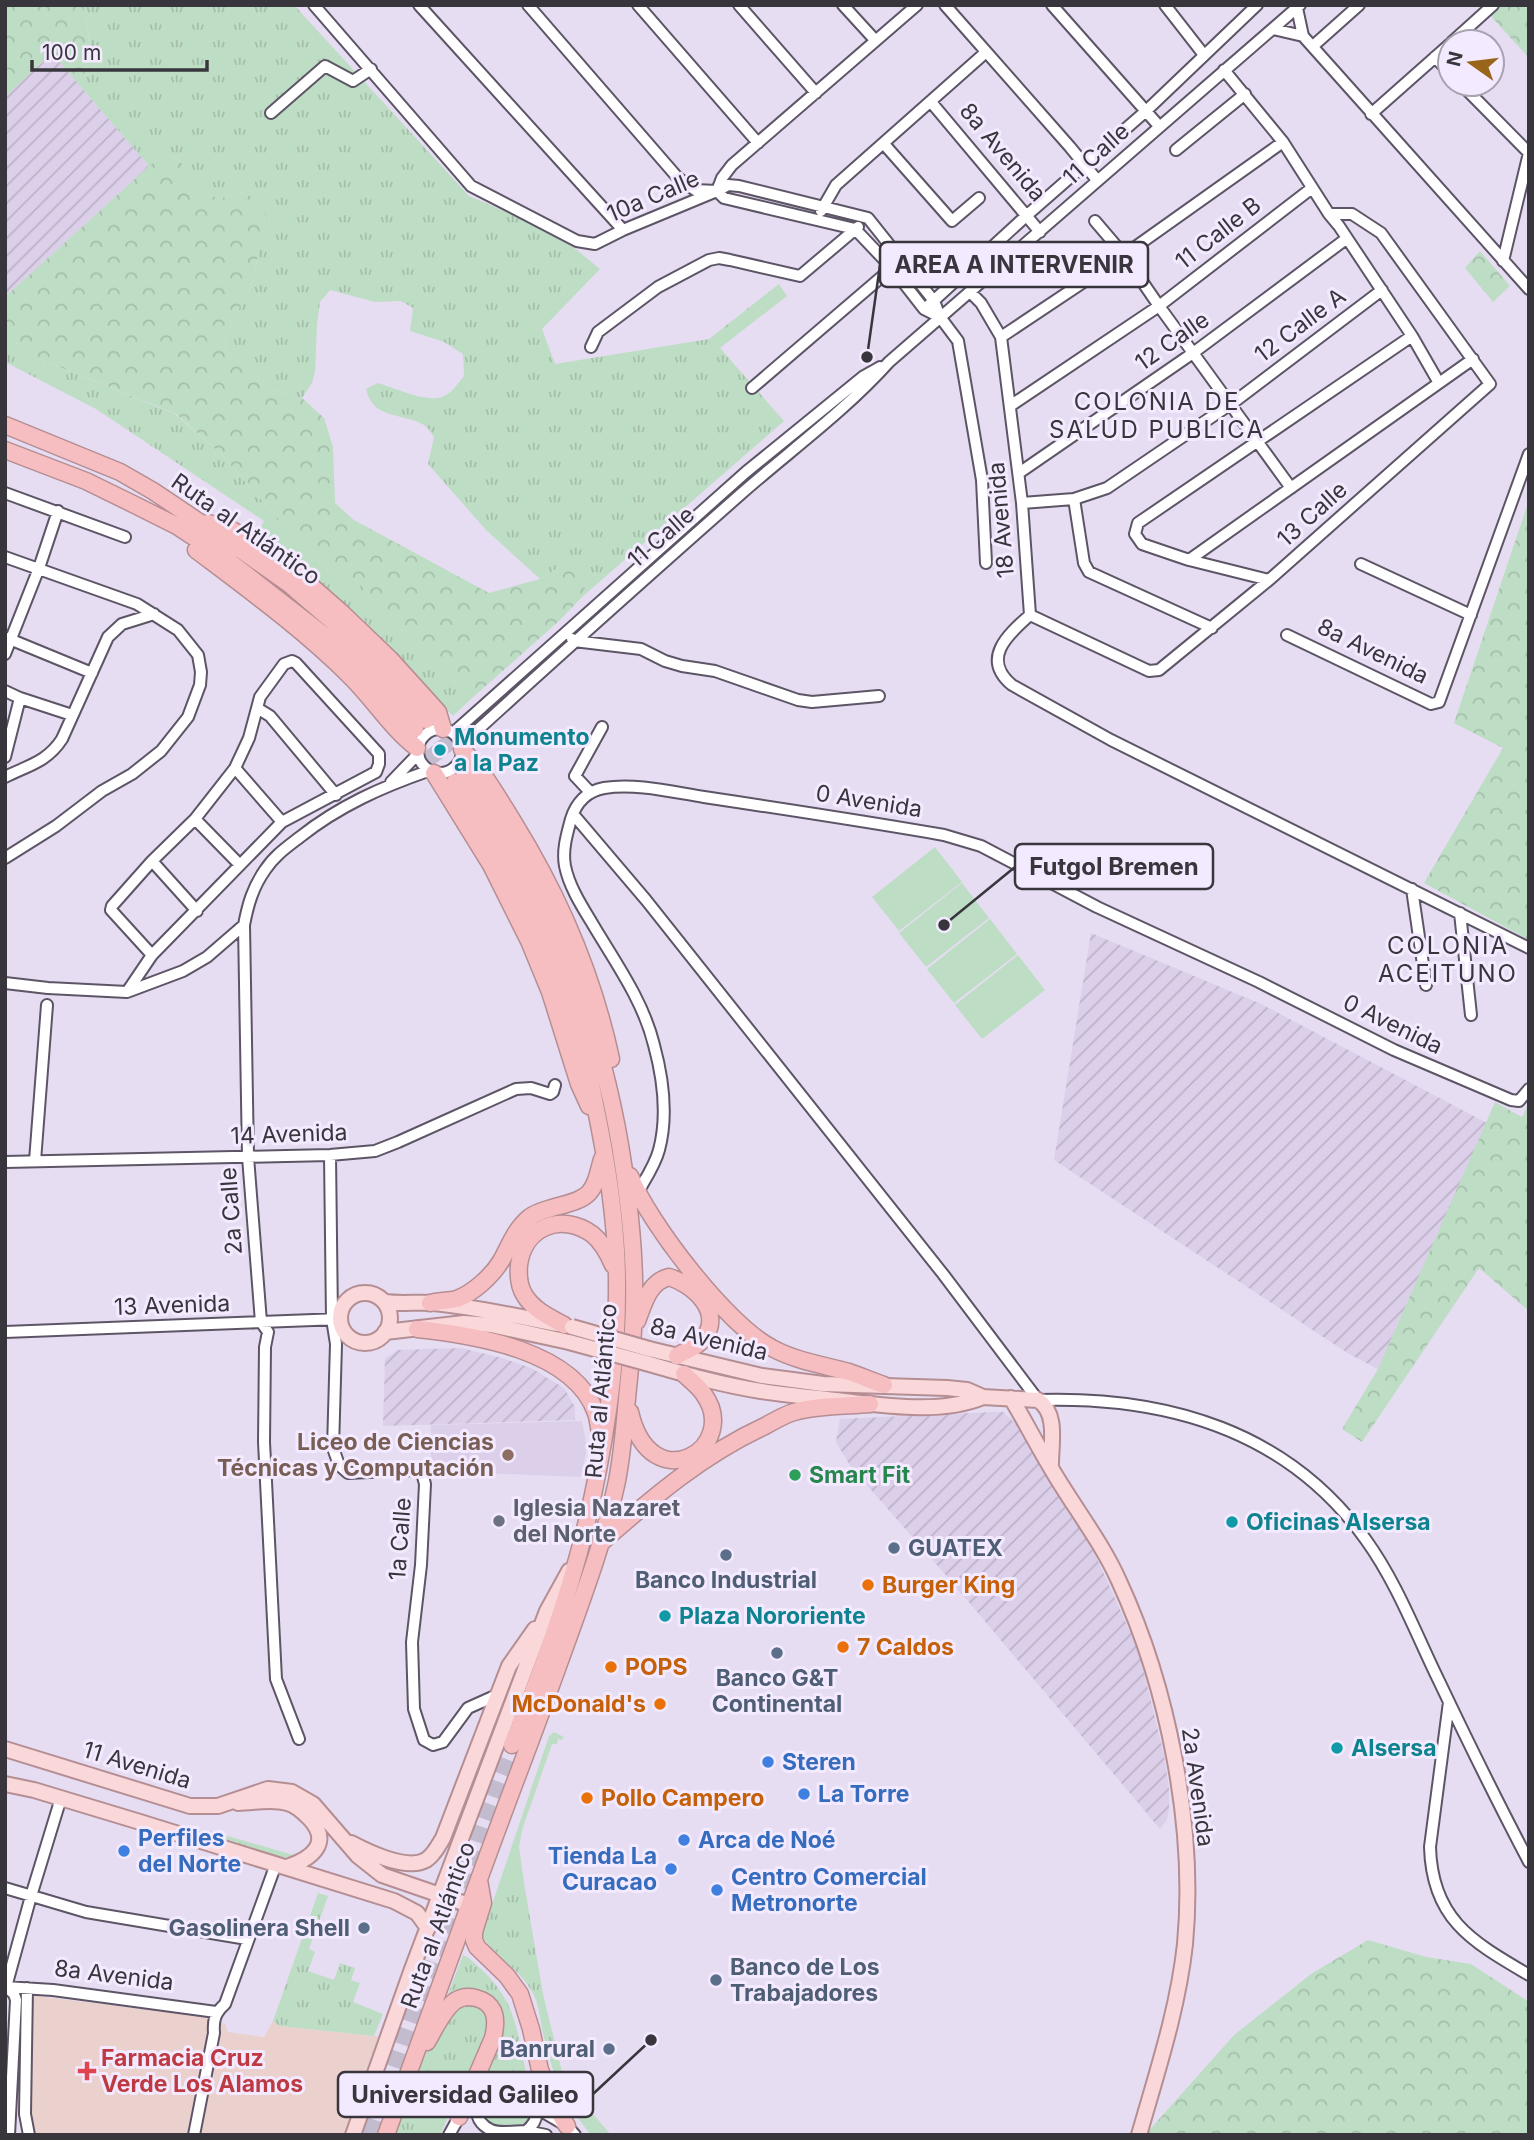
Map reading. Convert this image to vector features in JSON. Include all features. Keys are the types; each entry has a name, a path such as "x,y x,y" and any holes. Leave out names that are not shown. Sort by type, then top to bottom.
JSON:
{"highway":[{"name":"Ruta al Atlántico","path":"5,425 120,472 198,521 289,584 377,664 421,724 334,643 222,555 177,526 86,481 5,450"},
{"path":"198,521 225,526 250,540 303,579 390,659 438,712 448,731"},
{"path":"177,526 187,543 262,600 351,677 417,751"},
{"path":"462,747 489,782 527,843 561,909 583,960 595,993 609,1049 614,1103"},
{"path":"431,772 491,865 529,941 550,992 579,1084 601,1130"},
{"name":"Ruta al Atlántico","path":"386,2135 602,1542 618,1477 634,1329 631,1227 621,1144 614,1103 579,986 549,915 511,844 460,777 527,903 571,1008 585,1054 601,1130 617,1272 617,1323 603,1446 568,1590 512,1745"},
{"path":"621,1144 631,1178 668,1240 732,1317 754,1337 788,1356 884,1385"},
{"path":"430,1303 458,1298 481,1284 499,1263 517,1230 531,1217 540,1211 586,1198 593,1188 604,1150"},
{"path":"568,1331 537,1310 520,1287 520,1256 532,1235 548,1225 574,1225 594,1236 606,1249 617,1272"},
{"path":"634,1329 649,1292 656,1283 669,1277 684,1282 699,1295 706,1307 710,1318 709,1329 704,1339 677,1356"},
{"path":"417,1329 495,1343 540,1358 562,1370 582,1390 595,1411 603,1446"},
{"path":"627,1398 633,1425 645,1448 654,1455 669,1460 689,1457 700,1451 708,1442 713,1420 703,1393 684,1374"},
{"path":"602,1542 662,1490 742,1436 794,1412 870,1404"},
{"path":"479,1878 483,1903 474,1940 477,1947 507,1976 520,1994 540,2070 552,2101 571,2130"},
{"path":"409,2071 455,2001 466,1997 487,2003 494,2012 496,2024 490,2047 459,2117"},
{"path":"537,2108 540,2070"},
{"path":"477,2078 478,2101"}],"main road":[{"path":"356,1294 371,1294 384,1302 389,1317 385,1332 372,1341 358,1341 345,1333 336,1319 344,1304 356,1294"},
{"name":"8a Avenida","path":"384,1302 430,1303 499,1312 648,1356 684,1374 760,1391 870,1404 928,1407 966,1404 984,1398 1038,1399"},
{"name":"8a Avenida","path":"385,1332 464,1323 568,1331"},
{"name":"8a Avenida","path":"648,1356 677,1356 762,1376 823,1384 967,1390 984,1398"},
{"name":"2a Avenida","path":"1011,1398 1100,1545 1129,1604 1156,1682 1181,1803 1187,1880 1185,1943 1168,2032 1139,2135"},
{"path":"1038,1399 1045,1404 1051,1418 1051,1468"},
{"name":"Ruta al Atlántico","path":"353,2135 547,1611 578,1556"},
{"path":"338,1835 373,1854 401,1862 424,1861 435,1853 509,1666 547,1611"},
{"name":"11 Avenida","path":"5,1749 190,1805 230,1803 268,1789 292,1792 313,1804 358,1856 382,1875 469,1905"},
{"path":"5,1784 61,1798 406,1905 417,1913 428,1928"},
{"path":"230,1803 287,1803 304,1813 316,1826 319,1836 317,1848 307,1859 281,1866"}],"street":[{"path":"271,113 325,66 353,81 371,69 314,5"},
{"path":"419,5 623,230"},
{"path":"528,5 678,178 695,190 717,191 728,185 739,186 868,218 934,301 940,317 957,341 982,480 986,563"},
{"path":"638,5 758,143"},
{"path":"739,5 816,93"},
{"path":"843,5 875,40"},
{"name":"10a Calle","path":"371,69 471,186 577,241 595,244 717,191 732,164 917,5"},
{"path":"945,5 1097,180"},
{"path":"1052,5 1158,126"},
{"path":"1166,5 1204,55"},
{"path":"924,309 1146,111 1257,5"},
{"path":"1312,46 1359,5"},
{"path":"1468,28 1493,5"},
{"path":"1299,7 1303,36 1529,289"},
{"name":"11 Calle","path":"462,747 574,642 775,464 843,408 889,362 1158,126 1299,7"},
{"path":"1273,29 1303,36"},
{"path":"818,220 822,207 836,185 985,53"},
{"path":"1371,114 1435,57"},
{"path":"1224,70 1283,142 1382,289 1439,383"},
{"path":"1176,150 1245,94"},
{"path":"1475,98 1529,153 1524,202 1503,261"},
{"name":"8a Avenida","path":"931,102 1040,232"},
{"path":"1001,337 1124,255 1283,142"},
{"path":"884,144 953,221 979,198"},
{"name":"11 Calle B","path":"1010,406 1158,306 1312,188"},
{"path":"717,191 724,198 856,229 892,268 924,309 940,317"},
{"path":"1189,560 1473,359 1381,233 1352,214 1329,214"},
{"path":"591,347 598,332 622,312 658,287 709,260 719,258 800,276 868,218"},
{"path":"1095,220 1124,255 1291,488"},
{"name":"12 Calle","path":"1019,473 1193,353 1346,239"},
{"path":"752,388 892,268"},
{"name":"12 Calle A","path":"1022,503 1074,499 1107,488 1229,404 1382,289"},
{"name":"18 Avenida","path":"970,292 981,303 1001,337 1019,473 1030,615"},
{"path":"1269,580 1189,560 1142,544 1135,534 1138,523 1412,336"},
{"name":"13 Calle","path":"1030,615 1149,671 1159,670 1269,580 1490,384 1473,359"},
{"name":"11 Calle","path":"448,731 746,472 864,376 889,362"},
{"path":"1361,564 1471,615 1529,454"},
{"path":"5,493 125,537"},
{"path":"1074,499 1084,563 1089,572 1212,628"},
{"path":"5,654 8,639 39,568 58,512"},
{"path":"5,557 138,604 154,614 178,630 198,654 200,685 188,717 161,751 56,826 5,858"},
{"path":"5,777 46,758 62,739 108,637 122,624 154,614"},
{"path":"1030,615 1010,633 1001,646 998,662 1000,676 1012,685 1111,740 1529,948"},
{"name":"8a Avenida","path":"1287,635 1431,704 1439,702 1471,615"},
{"path":"565,632 574,642 641,649 673,664 715,671 798,700 813,702 879,696"},
{"path":"8,639 92,673"},
{"path":"127,992 152,955 198,911 282,822 376,772 379,754 300,666 292,661 284,664 260,697 248,738 235,768 194,819 112,906 111,911 152,955"},
{"path":"5,691 72,715"},
{"path":"20,698 5,758 27,766"},
{"path":"257,708 270,716 350,803"},
{"path":"602,727 575,775 590,792 583,797 573,814 565,846 565,866 579,901 645,1016 662,1077 663,1104 659,1150 638,1192"},
{"path":"436,729 448,731 462,747 459,763 448,772 431,772 389,784 417,751 424,735 436,729"},
{"path":"417,751 423,766 431,772"},
{"path":"235,768 282,822"},
{"name":"2a Calle","path":"299,1739 276,1679 264,1442 265,1347 268,1332 261,1322 248,1157 244,925 248,904 256,885 266,867 281,851 317,823 389,784"},
{"name":"0 Avenida","path":"590,792 604,788 654,789 931,832 972,843 1097,907 1259,982 1394,1050 1511,1101 1520,1101 1529,1089"},
{"path":"573,814 646,900 943,1274 1038,1399"},
{"path":"194,819 240,865"},
{"path":"152,861 198,911"},
{"path":"1412,888 1426,985"},
{"path":"1460,913 1471,1015"},
{"path":"5,983 127,992 183,971 207,957 244,925"},
{"path":"35,1161 47,1005"},
{"name":"14 Avenida","path":"5,1162 330,1155 375,1151 516,1089 531,1088 550,1094 555,1085"},
{"name":"1a Calle","path":"330,1155 336,1319 333,1448 339,1465 348,1472 411,1470 422,1473 425,1484 421,1565 412,1642 414,1709 424,1740 433,1745 443,1742 468,1708 496,1695"},
{"name":"13 Avenida","path":"5,1332 336,1319"},
{"name":"8a Avenida","path":"1038,1399 1144,1406 1175,1412 1238,1435 1293,1465 1326,1492 1365,1539 1390,1577 1487,1782 1529,1862"},
{"path":"1449,1702 1431,1838 1431,1865 1435,1881 1448,1911 1467,1935 1529,1975"},
{"path":"9,2135 16,2000 15,1994 6,1987 61,1798"},
{"path":"194,2135 216,2012 225,2004 247,1939 281,1866"},
{"path":"5,1888 86,1912 247,1939"},
{"name":"8a Avenida","path":"6,1987 216,2012"},
{"path":"27,1988 25,2114 29,2135"},
{"path":"449,2135 459,2117 494,2085 514,2088 537,2108 571,2130"},
{"path":"478,2101 479,2118 494,2132"},
{"path":"526,2131 536,2119 537,2108"},
{"path":"478,2135 526,2131 545,2135"}],"shaded area":[{"path":"52,53 149,166 5,297 5,97"},
{"path":"1091,933 1261,1004 1487,1123 1378,1369 1349,1354 1054,1160"},
{"path":"461,1348 531,1368 564,1388 575,1407 575,1420 383,1426 385,1359 398,1350"},
{"path":"1003,1412 1017,1425 1094,1552 1140,1656 1164,1755 1169,1789 1167,1820 1160,1829 851,1467 836,1442 840,1419"},
{"name":"Liceo de Ciencias Técnicas y Computación","path":"582,1421 587,1448 581,1477 431,1471 431,1425"},
{"path":"28,1995 209,2017 225,2024 228,2032 264,2037 273,2021 279,2026 382,2037 345,2135 29,2135"}],"green space":[{"path":"5,5 83,5 95,69 75,80 52,53 5,97"},
{"path":"83,5 294,5 469,196 556,233 600,269 542,329 555,364 709,339 779,284 787,296 720,348 784,421 582,597 587,582 563,565 540,579 486,530 428,464 434,437 427,427 381,411 370,399 366,389 378,383 421,397 437,398 450,393 464,376 463,354 444,342 410,331 413,308 401,301 375,302 330,290 320,302 315,372 312,383 302,398 275,391 226,351 225,336 254,279 258,253 243,192 219,199 196,187 181,162 166,154 149,166 75,80 95,68"},
{"path":"1498,5 1529,5 1529,58 1506,33 1506,28 1502,28 1489,14"},
{"path":"166,154 181,162 196,187 219,199 243,192 265,206 267,224 254,279 225,336 226,351 275,391 302,398 324,418 333,447 335,503 354,520 489,593 540,579 563,565 579,569 587,582 582,597 560,620 471,699 401,630 376,611 368,592 351,577 324,567 305,549 222,455 176,414 40,359 5,336 5,297 149,166"},
{"path":"1480,251 1510,286 1493,302 1465,268"},
{"path":"5,336 40,359 175,414 222,455 305,549 324,567 351,577 368,592 376,611 401,630 471,699 453,716 363,620 258,534 264,521 96,409 5,362"},
{"path":"1529,500 1529,940 1424,883 1503,748 1454,723"},
{"path":"935,847 962,882 899,931 872,897"},
{"path":"962,883 989,918 926,967 899,933"},
{"path":"990,919 1017,954 954,1003 927,969"},
{"path":"1018,955 1045,990 982,1039 955,1005"},
{"path":"1495,1102 1522,1117 1529,1102 1529,1311 1479,1268 1362,1442 1342,1429 1378,1369"},
{"path":"554,1732 564,1737 562,1740 558,1739 557,1744 552,1744 522,1830 519,1847 525,1889 500,1881 549,1736"},
{"path":"207,1830 297,1856 281,1858 193,1832"},
{"path":"500,1881 525,1889 543,1994 564,2080 611,2135 591,2135 573,2111 552,2066 532,1991 483,1938"},
{"path":"318,1893 328,1896 309,1949 315,1952 308,1971 334,1980 340,1963 355,1968 351,1980 360,1983 353,2002 383,2014 374,2036 279,2026 273,2021"},
{"path":"1368,1940 1426,1957 1471,1964 1529,2002 1529,2135 1145,2135 1234,2035 1311,1974"},
{"path":"463,1955 493,1982 510,2008 529,2084 526,2088 501,2079 484,2085 492,2055 487,1995 474,1990 449,1999 447,1997"},
{"path":"466,2004 484,2010 488,2023 440,2135 392,2135 416,2066 455,2010"},
{"path":"495,2090 510,2094 525,2105 532,2116 530,2121 508,2126 489,2121 485,2117 483,2107"}],"tunnel":[{"path":"426,720 465,773"},
{"path":"415,729 455,782"},
{"path":"370,2135 439,1939 512,1745"}],"place":[{"name":"AREA A INTERVENIR","path":"867,357"},
{"name":"Monumento a la Paz","path":"440,750"},
{"name":"Futgol Bremen","path":"944,925"},
{"name":"Liceo de Ciencias Técnicas y Computación","path":"508,1455"},
{"name":"Smart Fit","path":"795,1475"},
{"name":"Iglesia Nazaret del Norte","path":"499,1521"},
{"name":"Oficinas Alsersa","path":"1232,1522"},
{"name":"GUATEX","path":"894,1548"},
{"name":"Banco Industrial","path":"726,1555"},
{"name":"Burger King","path":"868,1585"},
{"name":"Plaza Nororiente","path":"665,1616"},
{"name":"7 Caldos","path":"843,1647"},
{"name":"Banco G&T Continental","path":"777,1653"},
{"name":"POPS","path":"611,1667"},
{"name":"McDonald's","path":"660,1704"},
{"name":"Alsersa","path":"1337,1748"},
{"name":"Steren","path":"768,1762"},
{"name":"La Torre","path":"804,1794"},
{"name":"Pollo Campero","path":"587,1798"},
{"name":"Arca de Noé","path":"684,1840"},
{"name":"Perfiles del Norte","path":"124,1851"},
{"name":"Tienda La Curacao","path":"671,1869"},
{"name":"Centro Comercial Metronorte","path":"717,1890"},
{"name":"Gasolinera Shell","path":"364,1928"},
{"name":"Banco de Los Trabajadores","path":"716,1980"},
{"name":"Universidad Galileo","path":"651,2040"},
{"name":"Banrural","path":"609,2049"},
{"name":"Farmacia Cruz Verde Los Alamos","path":"87,2071"}],"district":[{"name":"COLONIA DE SALUD PUBLICA","path":"1157,415"},
{"name":"COLONIA ACEITUNO","path":"1448,959"}]}
